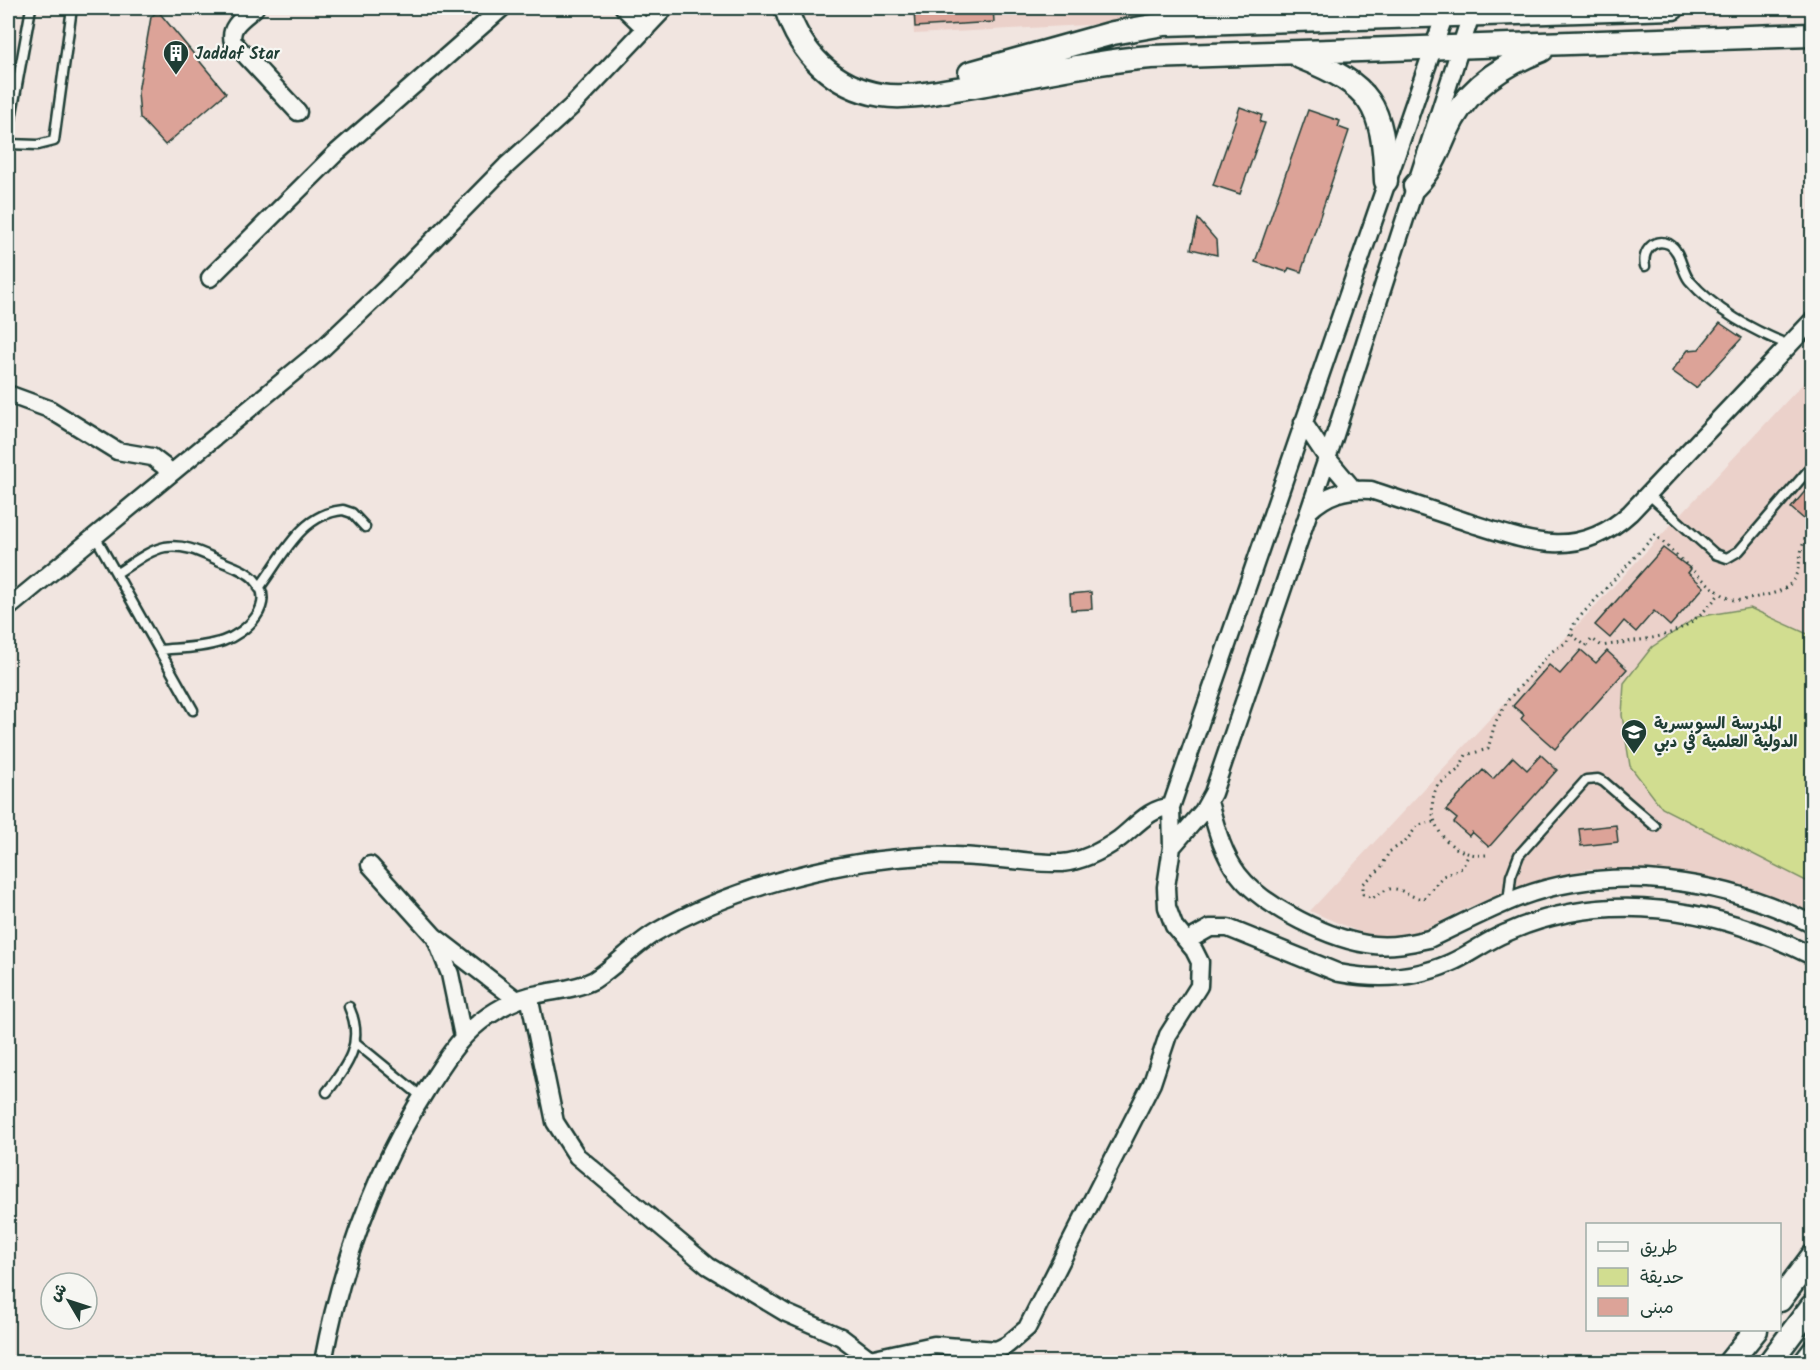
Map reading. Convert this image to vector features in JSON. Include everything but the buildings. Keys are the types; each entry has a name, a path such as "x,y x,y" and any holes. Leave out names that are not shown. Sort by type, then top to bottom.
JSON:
{"street":[{"path":"255,8 234,27 233,42 298,112"},
{"path":"624,8 646,29"},
{"path":"8,608 323,348 386,289 506,166 571,107 665,8"},
{"path":"786,8 798,38 819,65 848,85 882,95 917,95 1128,59 1812,35"},
{"path":"797,8 818,45 842,66 870,80 901,85 933,82 1147,26 1181,23 1444,17 1673,8"},
{"path":"210,278 335,154 493,10"},
{"path":"1172,847 1209,802 1334,438 1471,15"},
{"path":"370,865 434,936 523,998 555,1122 577,1156 708,1266 786,1313 841,1336 863,1361 934,1345 997,1350 1007,1345 1027,1328 1152,1083 1168,1035 1199,986 1200,962 1174,926 1167,907 1166,887 1172,847 1171,807 1444,17"},
{"path":"1415,186 1433,163 1456,114 1479,86 1515,60 1558,44"},
{"path":"1293,54 1338,73 1365,95 1376,113 1382,132 1386,181"},
{"path":"1303,422 1327,458 1362,490 1517,538 1552,544 1587,539 1618,524 1812,321"},
{"path":"8,394 49,409 117,451 152,457 165,467 168,475"},
{"path":"1334,438 1362,490"},
{"path":"1309,512 1334,494 1362,490"},
{"path":"1209,802 1229,860 1260,897 1289,915 1357,942 1390,945 1429,939 1508,903 1565,886 1592,881 1647,879 1726,890 1751,897 1812,924"},
{"path":"323,1362 334,1305 360,1227 400,1138 422,1097 463,1036 486,1017 523,998 572,988 594,980 655,932 690,915 758,889 865,862 910,857 951,855 1047,863 1074,861 1103,849 1155,811 1171,807"},
{"path":"1187,941 1210,928 1228,928 1339,973 1357,977 1396,977 1450,963 1530,923 1580,911 1630,907 1676,911 1716,919 1773,937 1812,956"},
{"path":"434,936 450,974 463,1036"},
{"path":"1781,1296 1812,1257"},
{"path":"1770,1362 1812,1306"},
{"path":"1730,1362 1754,1331"}],"lane":[{"path":"8,135 31,8"},
{"path":"8,144 38,145 55,140 72,8"},
{"path":"1645,266 1645,253 1649,248 1654,244 1667,243 1677,252 1683,270 1691,282 1733,318 1753,330 1790,345"},
{"path":"1648,494 1715,554 1727,558 1739,551 1812,466"},
{"path":"259,588 297,533 307,525 343,510 352,513 365,527"},
{"path":"95,535 193,710"},
{"path":"117,573 155,550 185,547 249,574 259,588 260,612 251,625 242,632 211,645 159,650"},
{"path":"1508,903 1511,876 1520,855 1586,780 1598,779 1604,782 1654,826"},
{"path":"327,1092 346,1067 356,1043 356,1024 349,1007"},
{"path":"356,1043 422,1097"},
{"path":"1797,1362 1812,1342"}],"path":[{"path":"1486,855 1469,854 1445,840 1434,822 1432,806 1439,782 1459,769 1468,753 1488,749 1495,723 1504,705 1551,652 1564,645 1572,634 1575,622 1655,535 1720,593 1734,600 1741,600 1782,590 1791,583 1797,572 1802,540 1812,527"},
{"path":"1572,634 1586,646 1592,639 1602,646 1670,634 1694,622 1720,593"},
{"path":"1434,822 1418,825 1407,841 1389,852 1380,870 1363,884 1363,894 1372,898 1386,890 1395,889 1415,899 1424,898 1443,876 1462,868 1469,854"}],"shaded area":[{"path":"912,8 1415,8 914,34"},
{"name":"المدرسة السويسرية الدولية العلمية في دبي","path":"1812,374 1812,917 1720,880 1666,871 1588,869 1522,886 1465,909 1420,932 1395,937 1364,934 1310,911"}],"green space":[{"path":"1750,608 1812,636 1812,884 1662,808 1630,766 1622,715 1624,683 1652,647 1697,617"}],"place":[{"name":"Jaddaf Star","path":"176,76"},
{"name":"المدرسة السويسرية الدولية العلمية في دبي","path":"1634,755"}]}
